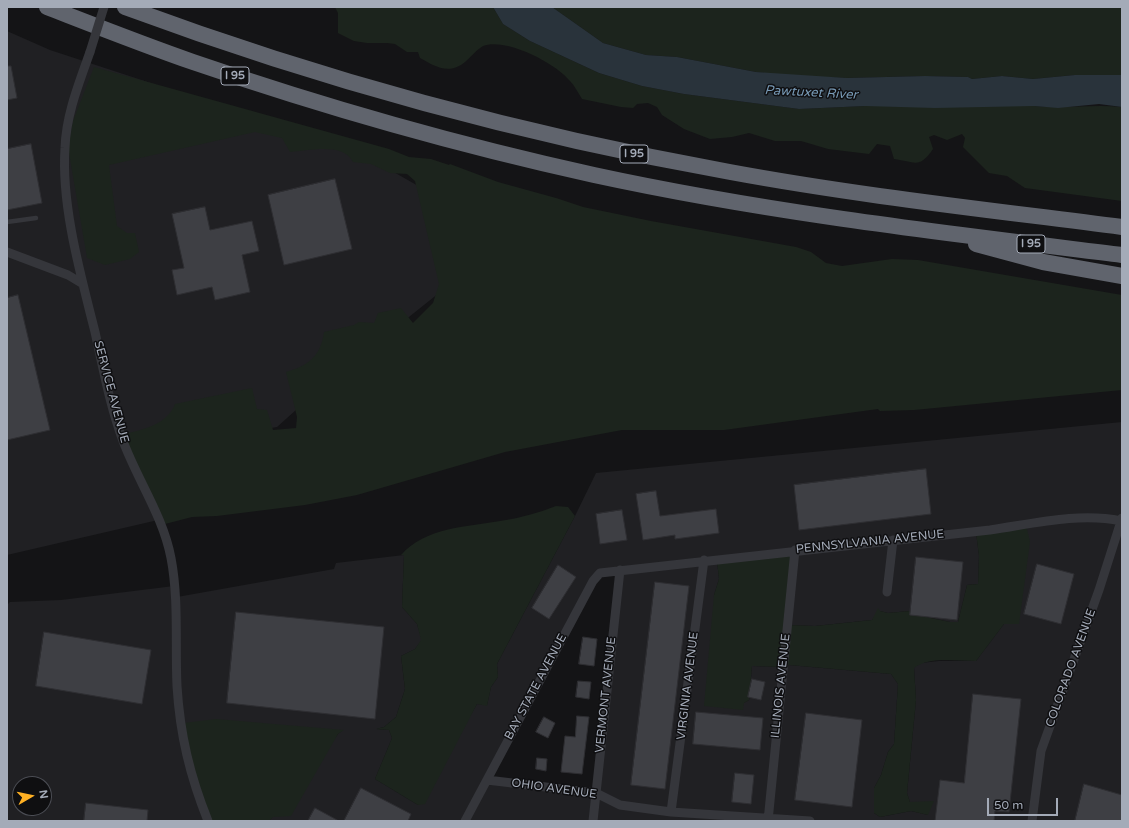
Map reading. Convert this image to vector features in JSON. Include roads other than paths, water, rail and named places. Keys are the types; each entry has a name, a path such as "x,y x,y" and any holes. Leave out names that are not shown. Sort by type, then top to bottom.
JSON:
{"highway":[{"name":"I 95","path":"47,7 160,50 358,115 496,152 604,177 726,201 852,221 1122,255"},
{"name":"I 95","path":"125,7 225,42 357,84 492,121 593,145 729,172 834,190 1122,226"},
{"path":"941,233 1026,259 1122,276"}],"street":[{"name":"SERVICE AVENUE","path":"104,7 69,116 64,148 65,191 83,284 111,401 123,441 163,528 171,559 176,620 177,683 183,740 193,781 208,821"},
{"path":"7,252 68,274 83,284"},
{"name":"PENNSYLVANIA AVENUE","path":"620,570 1089,518 1122,519"},
{"name":"COLORADO AVENUE","path":"1032,821 1042,751 1104,575 1122,519"},
{"path":"887,592 893,540"},
{"name":"ILLINOIS AVENUE","path":"768,820 795,550"},
{"name":"VIRGINIA AVENUE","path":"671,812 704,560"},
{"name":"BAY STATE AVENUE","path":"465,821 593,581 600,573 620,570"},
{"name":"VERMONT AVENUE","path":"593,821 620,570"},
{"name":"OHIO AVENUE","path":"487,780 596,793 620,805 671,812 768,820 810,821"}],"lane":[{"path":"7,222 36,218"}],"water":[{"name":"Pawtuxet River","path":"493,7 552,7 603,43 646,55 677,57 756,72 847,78 925,76 968,77 972,79 1002,76 1033,79 1075,75 1122,75 1122,107 1099,104 1058,108 1034,106 935,108 865,106 799,109 684,94 642,86 599,73 530,41 503,24"}]}
